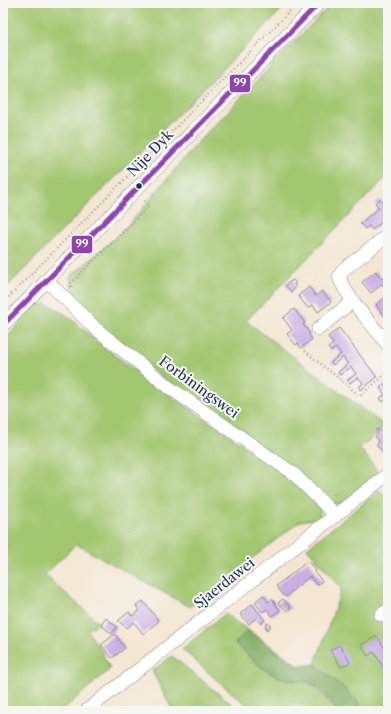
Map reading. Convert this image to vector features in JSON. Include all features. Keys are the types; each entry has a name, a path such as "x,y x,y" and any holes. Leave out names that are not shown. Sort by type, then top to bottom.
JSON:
{"street":[{"name":"Nije Dyk","path":"3,325 320,3"},
{"path":"388,235 343,270 339,277 341,284 353,301 388,345"},
{"name":"Forbiningswei","path":"46,281 95,328 170,388 294,474 336,516"},
{"path":"318,328 353,301"},
{"name":"Sjaerdawei","path":"86,711 336,516 386,480"}],"path":[{"name":"Nije Dyk","path":"3,303 298,3"},
{"path":"72,288 70,284 148,206 142,200"},
{"path":"305,352 360,396 388,372"},
{"path":"330,492 331,494 350,495"}],"green space":[{"path":"3,3 288,3 3,291"},
{"path":"332,3 388,3 388,175 246,321 385,426 360,448 379,473 340,504 333,504 327,501 147,366 78,305 73,294 70,277 125,229 200,140"},
{"path":"46,304 63,313 109,351 151,382 281,471 313,499 320,509 320,518 300,521 190,607 76,544 45,575 99,623 87,630 102,652 110,669 61,711 3,711 3,342 32,309 38,305"},
{"path":"379,491 388,499 388,709 385,711 366,711 344,688 315,664 341,588 307,548"},
{"path":"225,614 248,630 236,642 278,677 308,682 315,687 338,711 255,711 220,683 182,649"},
{"path":"248,630 299,666 315,664 344,688 366,711 338,711 324,694 311,683 282,678 267,671 235,643"},
{"path":"172,656 240,711 173,711 152,671"}],"building":[{"path":"380,199 388,209 384,213 388,217 372,230 369,226 365,229 360,223 379,208 375,203"},
{"path":"376,271 382,279 388,275 388,286 386,288 382,284 371,293 362,282"},
{"path":"293,280 296,283 294,285 296,287 291,292 285,285"},
{"path":"309,287 316,296 322,291 331,302 318,312 313,305 308,308 298,296"},
{"path":"386,297 388,300 388,321 376,305"},
{"path":"294,309 305,323 303,324 312,339 301,348 298,343 296,345 287,334 292,330 283,318"},
{"path":"339,328 377,377 361,390 359,387 363,383 358,377 350,383 347,380 356,374 351,367 340,375 338,372 348,364 343,357 333,365 331,362 341,354 336,348 331,351 328,348 333,344 328,337"},
{"path":"388,381 388,398 383,402 380,398 385,395 380,388"},
{"path":"379,429 388,441 388,453 386,455 377,446 379,442 375,436 378,433 376,430"},
{"path":"308,561 322,581 317,585 310,576 285,597 276,586"},
{"path":"263,595 268,602 272,599 280,610 272,616 267,609 262,612 255,602"},
{"path":"283,599 291,608 287,611 278,603"},
{"path":"143,601 159,621 143,634 134,622 127,628 118,621 129,612 132,616 140,611 136,606"},
{"path":"252,604 265,620 261,624 256,618 249,624 240,614"},
{"path":"106,618 117,627 112,634 101,625"},
{"path":"268,623 271,626 267,630 265,625"},
{"path":"115,634 125,648 112,658 101,645"},
{"path":"377,636 388,654 388,675 374,652 368,656 361,645"},
{"path":"339,645 350,662 341,667 330,650"}],"transit line":[{"name":"99","path":"3,325 319,3"}]}
